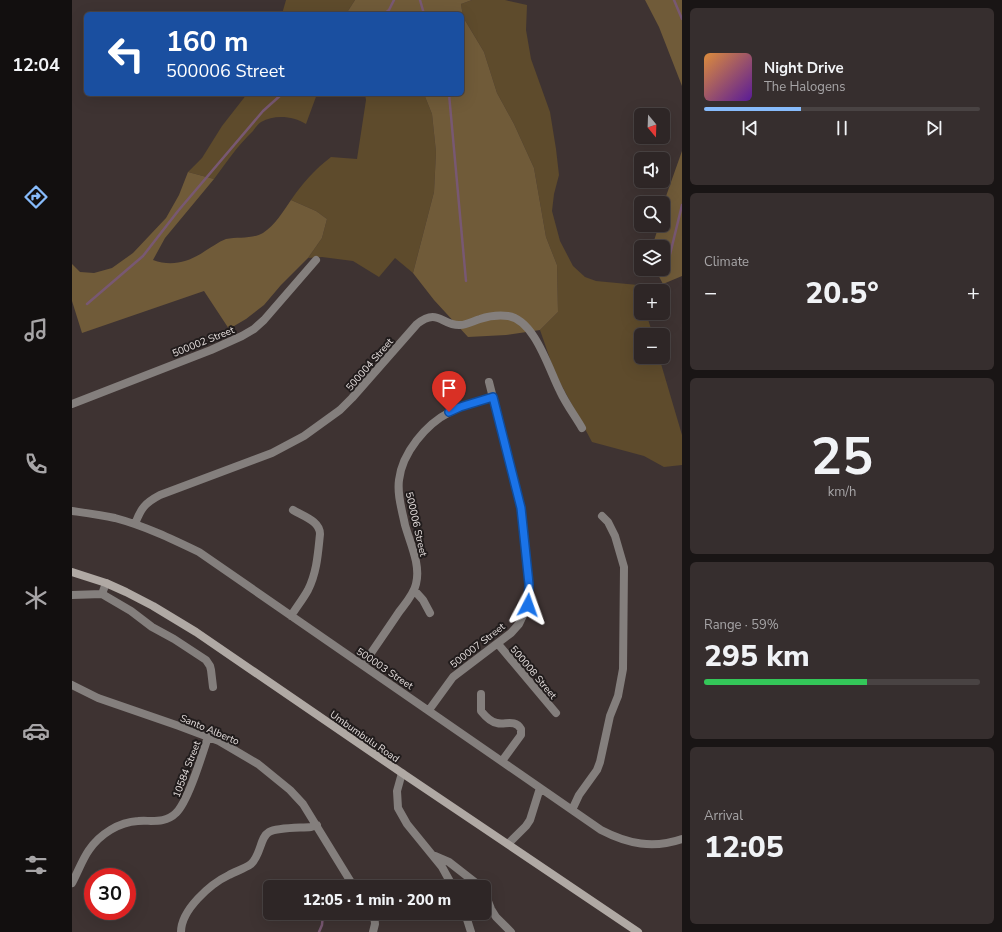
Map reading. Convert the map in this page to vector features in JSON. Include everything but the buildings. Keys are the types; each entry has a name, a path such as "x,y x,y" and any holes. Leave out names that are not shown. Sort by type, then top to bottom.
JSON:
{"main road":[{"name":"Umbumbulu Road","path":"72,572 106,583 153,606 196,632 638,932"}],"street":[{"name":"500002 Street","path":"72,404 211,350 242,336 268,316 316,260"},
{"name":"500004 Street","path":"135,524 141,509 150,500 272,453 319,426 340,410 352,398 417,324 422,320 432,317 436,317 456,325 468,324 486,317 498,316 509,316 521,321 534,337 560,392 582,428"},
{"name":"500007 Street","path":"429,710 453,677 460,670 498,644 511,633 524,616 528,605 529,584 521,508 489,382"},
{"name":"500006 Street","path":"363,664 414,590 417,578 416,566 398,492 399,480 404,462 420,438 439,418 460,407 493,397"},
{"path":"290,616 311,583 316,565 320,534 318,525 293,510"},
{"name":"500003 Street","path":"72,512 108,517 135,524 199,552 601,830 628,842 648,844 682,839"},
{"path":"572,810 579,795 597,770 600,762 610,716 618,696 623,669 624,567 615,536 608,522 602,516"},
{"path":"102,594 106,583"},
{"path":"414,590 423,600 430,613"},
{"path":"72,595 102,594 131,611 152,627 174,639 206,660 212,670 213,687"},
{"name":"500008 Street","path":"498,644 556,713"},
{"name":"Santo Alberto","path":"72,685 98,698 208,737 241,753 258,764 278,780 303,804 317,824 349,880"},
{"path":"481,694 481,711 490,720 499,724 516,724 521,729 521,735 502,761"},
{"name":"10584 Street","path":"72,882 89,849 99,839 114,828 138,821 164,820 177,813 189,790 208,737"},
{"path":"402,773 397,791 398,808 407,824 433,855 449,880"},
{"path":"508,844 530,820 540,788"},
{"path":"181,932 184,917 214,884 243,869 255,860 265,835 275,830 312,827 317,824"},
{"path":"433,855 449,862 472,880"},
{"path":"491,909 496,917 510,932"},
{"path":"373,932 375,920"},
{"path":"467,920 471,932"}],"shaded area":[{"path":"286,0 355,0 347,12 283,12"},
{"path":"355,0 472,0 461,4 462,12 347,12"},
{"path":"472,0 505,0 527,5 526,30 531,59 550,112 556,149 559,175 554,194 552,211 560,241 573,266 585,277 596,281 634,285 634,320 648,320 651,328 634,328 634,364 661,364 682,435 682,465 664,467 644,456 592,442 555,373 540,330 558,312 557,265 546,237 534,168 514,124 497,93 484,52 464,19 464,12 462,12 461,4"},
{"path":"645,0 682,0 682,86 659,27"},
{"path":"464,19 484,52 497,93 514,124 534,168 546,237 557,265 558,312 540,330 506,335 468,337 434,300 413,273 434,192 436,152 432,114 425,96 464,96"},
{"path":"245,96 316,96 306,124 295,119 284,117 266,119 261,122 242,142 214,179 188,172 202,158 222,126"},
{"path":"365,96 425,96 432,114 436,152 434,192 413,273 395,258 379,277 353,261 322,257 308,258 322,238 327,219 316,211 291,200 309,177 331,157 357,159"},
{"path":"682,151 682,276 663,284 659,276 670,276 670,240 654,240 657,232 670,232 670,196 666,196"},
{"path":"188,172 214,179 165,238 153,260 167,263 187,261 226,239 259,235 275,222 291,200 316,211 327,219 322,238 308,258 281,285 264,305 246,319 229,329 204,291 82,333 72,301 72,264 80,272 94,273 112,268 133,253 166,218 179,195"}],"waterway":[{"path":"386,12 394,0"},
{"path":"420,0 423,12"},
{"path":"674,0 682,19"},
{"path":"87,304 143,256 178,211 263,111 280,96"},
{"path":"449,96 466,281"},
{"path":"670,254 682,205"},
{"path":"319,932 322,920"}],"route":[{"path":"449,412 493,397 521,508 529,584 528,605"}]}
